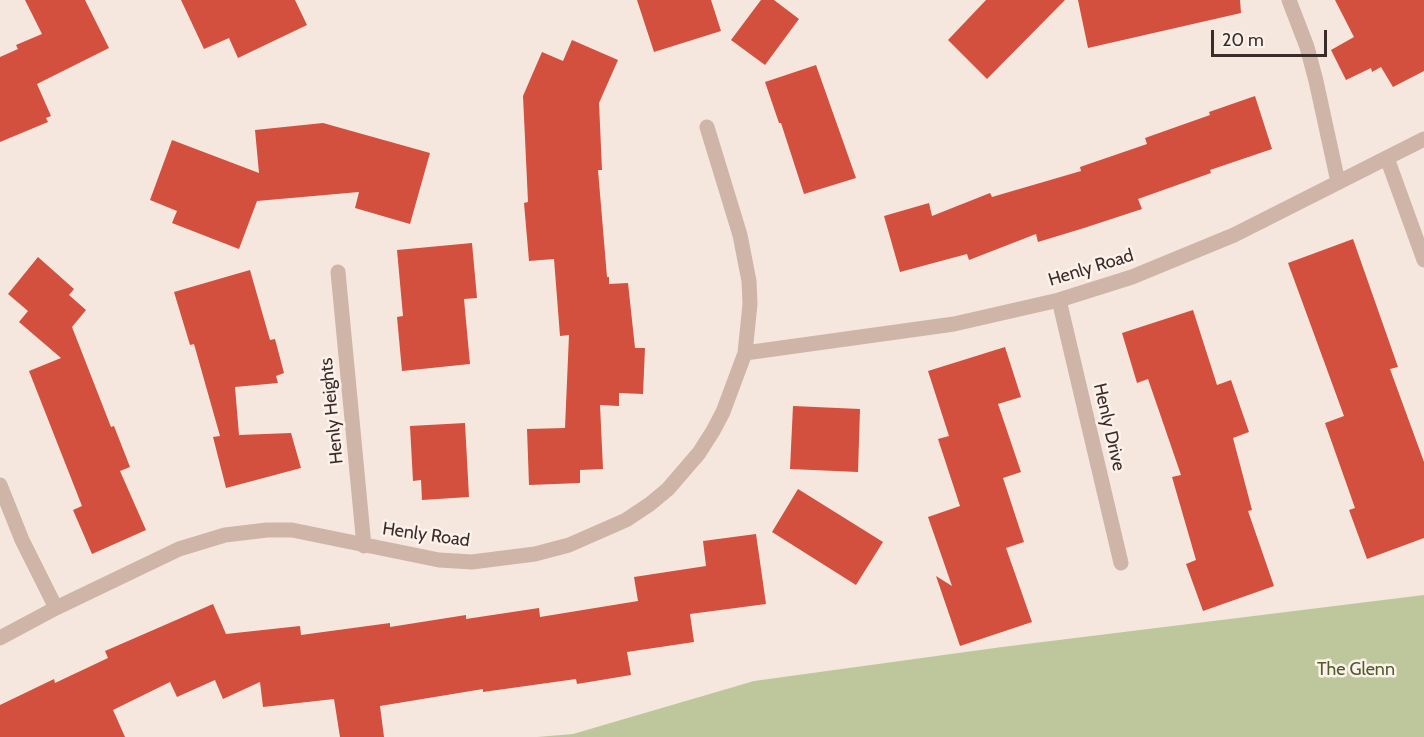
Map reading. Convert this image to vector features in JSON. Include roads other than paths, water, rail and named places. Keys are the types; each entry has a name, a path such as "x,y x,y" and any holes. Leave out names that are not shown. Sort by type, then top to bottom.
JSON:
{"street":[{"path":"1289,0 1300,27 1316,81 1338,182"},
{"name":"Henly Road","path":"0,638 56,608 179,549 225,535 267,530 292,530 439,560 472,562 503,559 569,545 626,520 669,489 699,453 723,412 745,353 750,304 749,281 740,235 707,127"},
{"name":"Henly Road","path":"745,353 954,324 1059,300 1132,277 1225,239 1424,139"},
{"path":"1387,158 1424,260"},
{"name":"Henly Heights","path":"338,272 364,546"},
{"name":"Henly Drive","path":"1059,300 1121,562"},
{"path":"0,485 22,540 56,608"}],"park label":[{"name":"The Glenn","path":"1356,670"}]}
